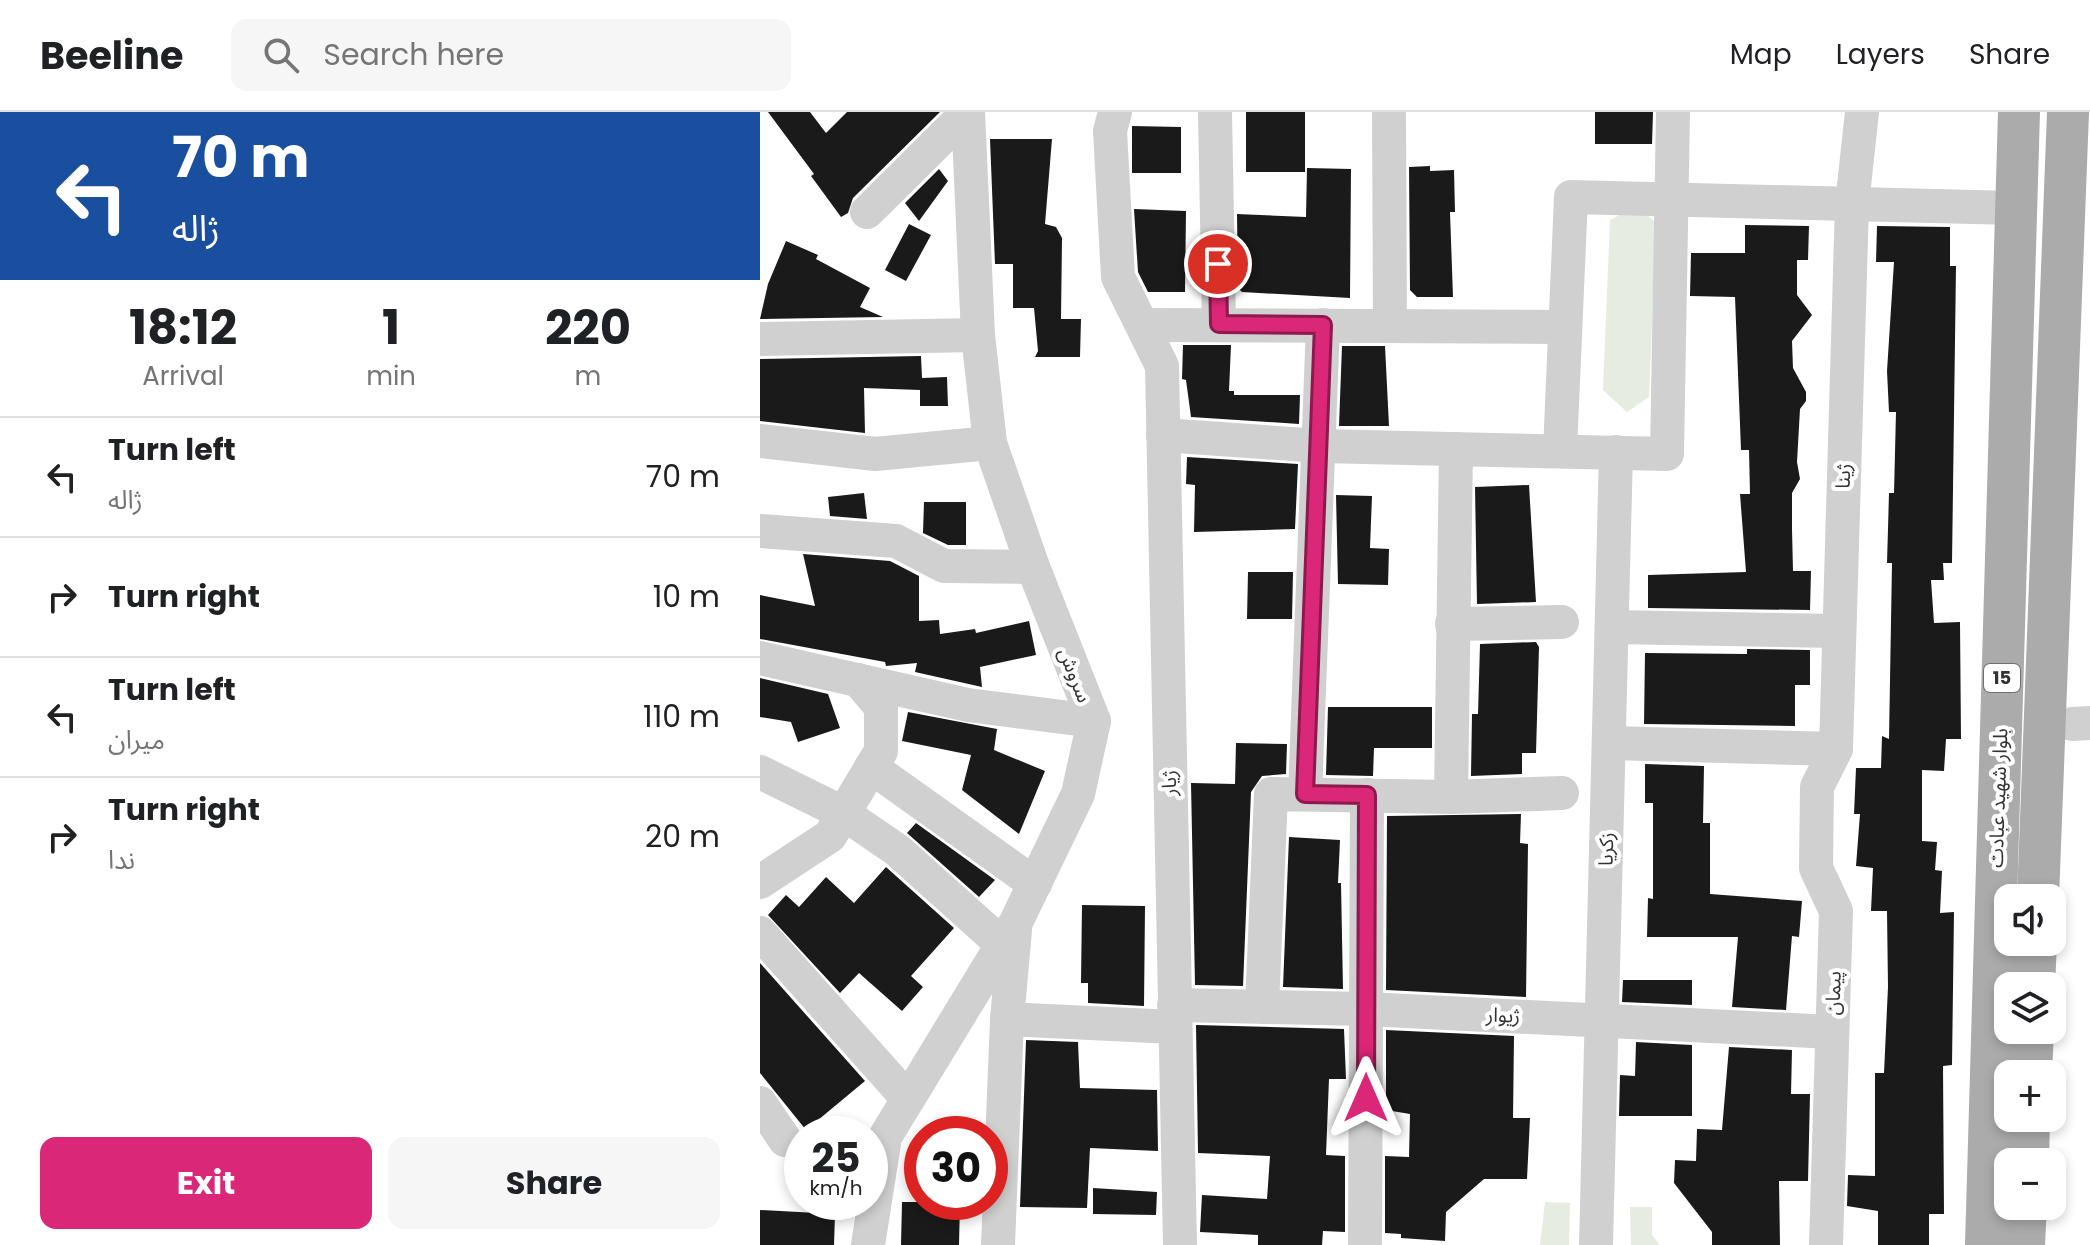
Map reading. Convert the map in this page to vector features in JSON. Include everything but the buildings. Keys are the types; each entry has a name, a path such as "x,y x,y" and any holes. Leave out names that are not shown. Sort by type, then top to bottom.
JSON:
{"main road":[{"name":"بلوار شهید عبادت","path":"1986,1245 2019,112"},
{"name":"15","path":"2039,884 2068,112"},
{"path":"2024,1245 2025,1220"}],"street":[{"path":"867,212 968,112"},
{"name":"سروش","path":"888,1124 908,1099 1009,933 1035,884 1078,794 1094,721 1033,567 990,443 978,335 968,112"},
{"name":"ژیار","path":"1115,112 1110,131 1118,277 1162,366 1180,1245"},
{"path":"1215,112 1219,324"},
{"path":"1389,112 1390,326"},
{"path":"1163,435 1321,446 1667,454 1673,112"},
{"name":"ژینا","path":"1836,749 1852,204 1862,112"},
{"path":"1560,451 1571,197 2015,208"},
{"path":"1144,325 1564,327"},
{"path":"1305,794 1321,446 1323,325"},
{"path":"760,339 978,335"},
{"path":"760,441 875,454 990,443"},
{"path":"1451,797 1456,449"},
{"name":"زکریا","path":"1596,1245 1616,452"},
{"path":"760,531 896,541 944,566 1033,567"},
{"path":"1452,624 1562,622"},
{"path":"1612,627 1838,631"},
{"path":"760,658 968,705 1094,721"},
{"path":"760,882 830,836 881,751 881,707 858,680"},
{"path":"1609,743 1836,749"},
{"name":"پیمان","path":"1826,1245 1836,911 1816,868 1817,787 1836,749"},
{"path":"871,767 1035,884"},
{"path":"760,772 843,813 1009,933 998,1245"},
{"path":"1262,1007 1271,794 1451,797 1562,793"},
{"path":"1365,1245 1367,795"},
{"path":"760,933 908,1099"},
{"name":"ژیوار","path":"1007,1019 1174,1016 1262,1007 1601,1019 1832,1032"},
{"path":"760,1103 782,1140"},
{"name":"سروش","path":"868,1245 870,1220"}],"shaded area":[{"path":"1637,206 1656,223 1649,397 1627,412 1603,390 1610,220"},
{"path":"1545,1202 1570,1203 1569,1245 1540,1245"},
{"path":"1630,1207 1652,1207 1652,1235 1660,1245 1631,1245"}],"route":[{"path":"1218,264 1219,324 1323,325 1321,446 1305,794 1367,795 1366,1098"}]}
